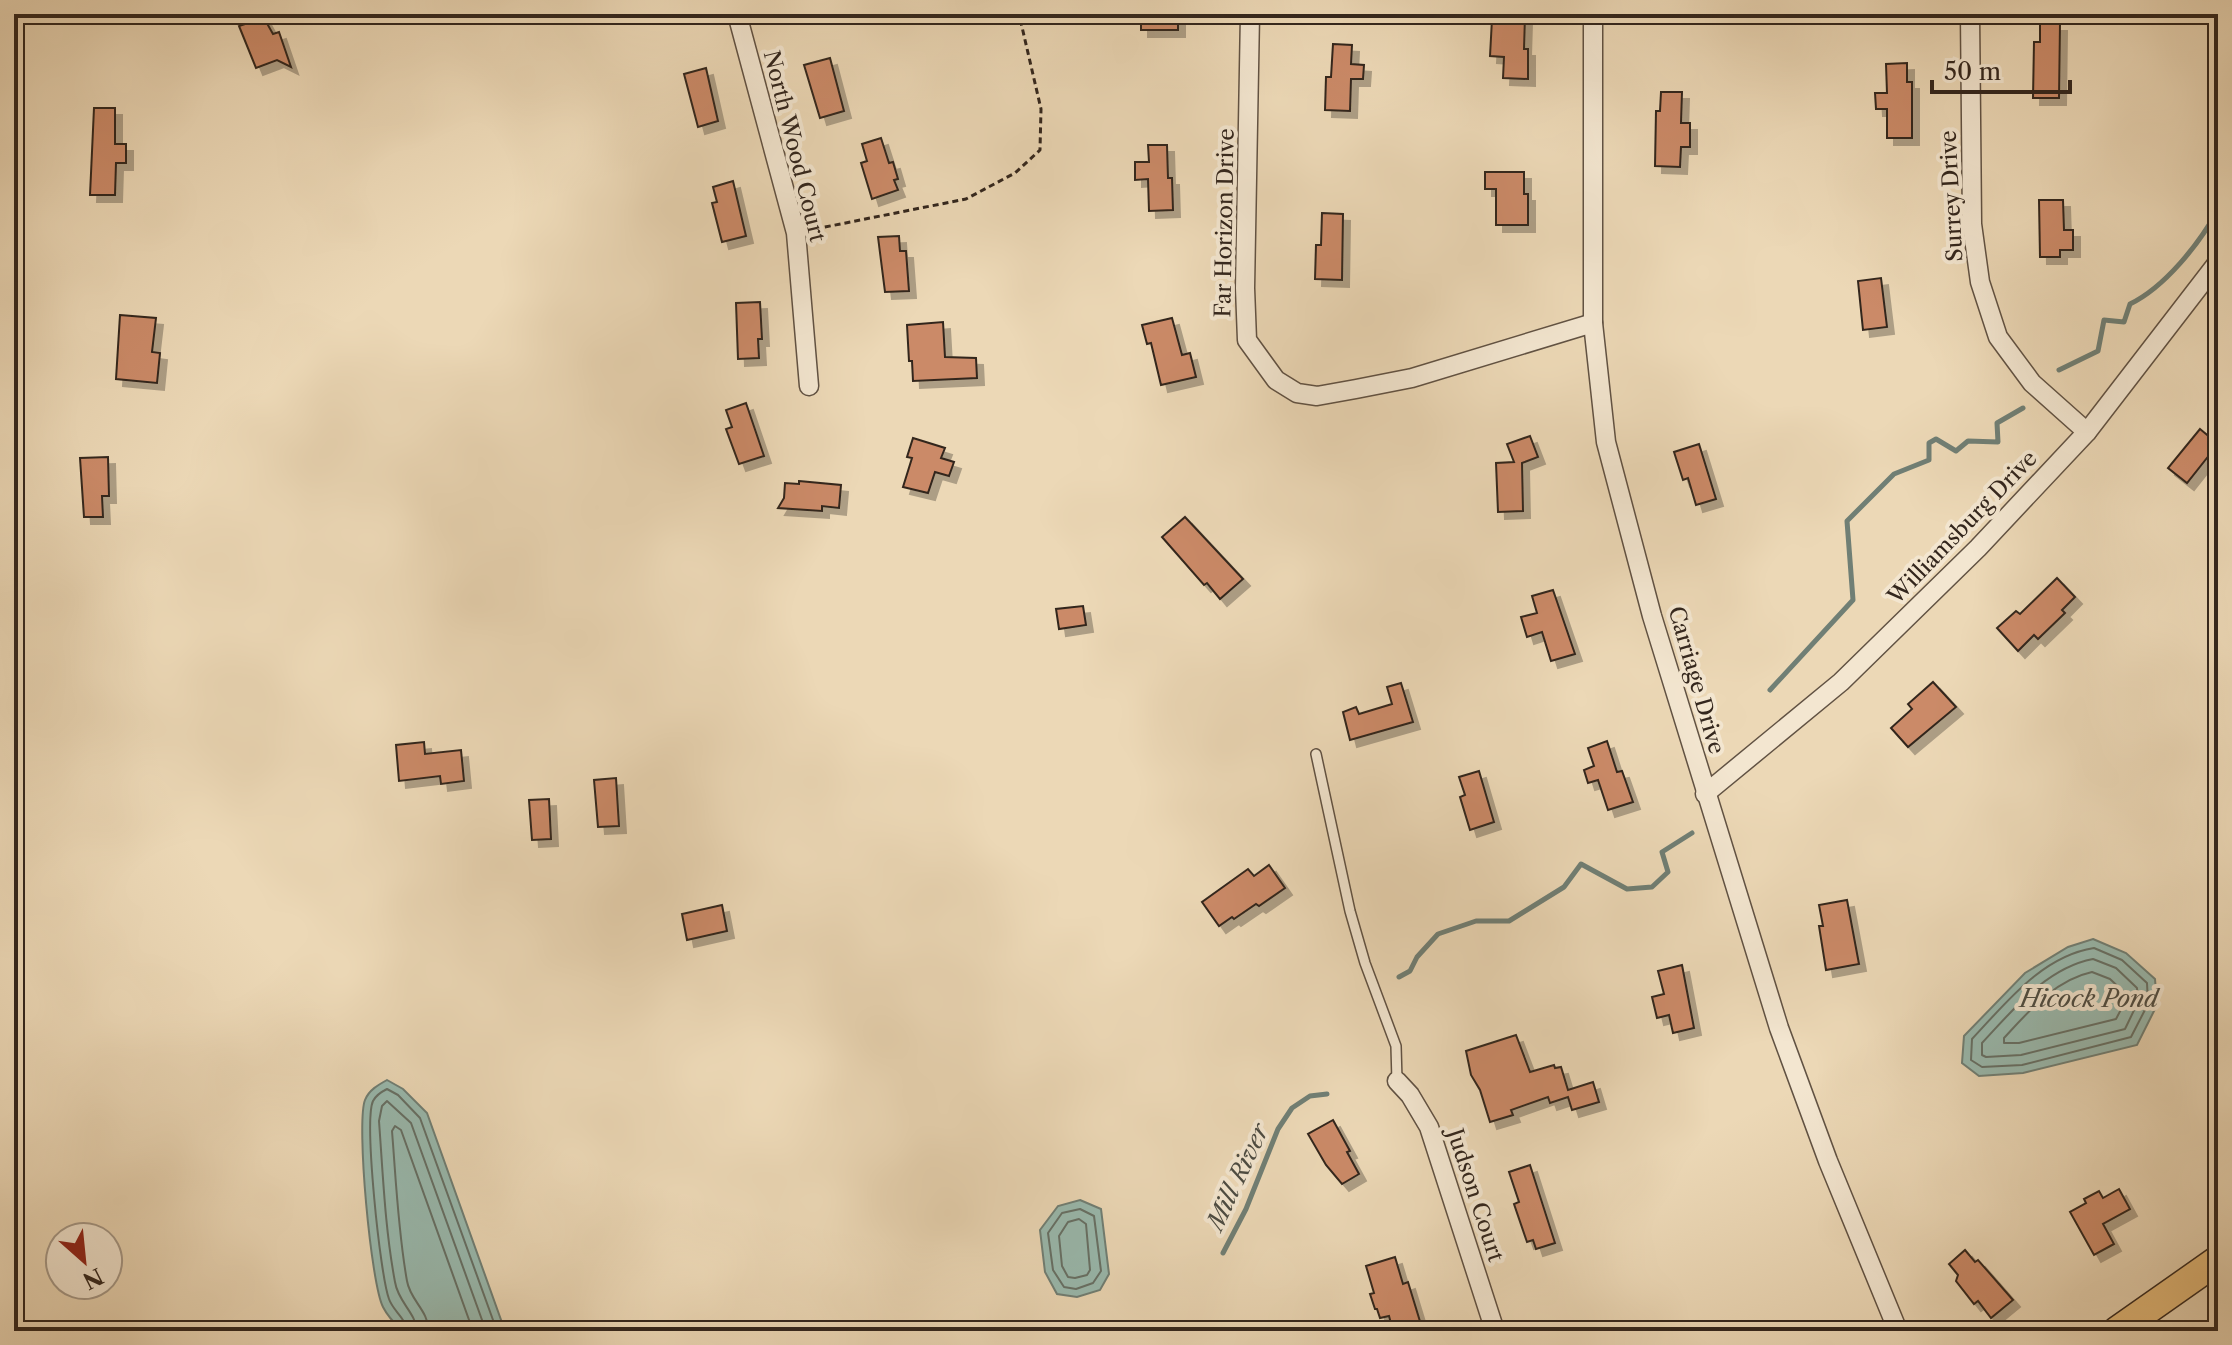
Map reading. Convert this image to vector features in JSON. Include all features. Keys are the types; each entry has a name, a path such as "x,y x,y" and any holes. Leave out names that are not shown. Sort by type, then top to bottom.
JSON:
{"main road":[{"path":"2117,1331 2218,1260"}],"street":[{"name":"North Wood Court","path":"737,14 796,233 809,386"},
{"name":"Far Horizon Drive","path":"1250,14 1245,288 1247,340 1276,380 1297,393 1317,396 1356,389 1412,378 1593,323"},
{"name":"Carriage Drive","path":"1593,14 1593,323 1606,442 1652,616 1779,1028 1828,1161 1898,1331"},
{"name":"Surrey Drive","path":"1970,14 1972,224 1980,282 1998,337 2032,383 2087,432"},
{"name":"Williamsburg Drive","path":"1705,794 1841,682 1978,548 2087,432 2218,262"},
{"path":"14,605 14,837"},
{"name":"Judson Court","path":"1397,1081 1410,1095 1429,1127 1495,1331"}],"lane":[{"path":"1316,754 1350,911 1365,963 1396,1046 1397,1081"}],"path":[{"path":"796,233 966,199 1015,173 1040,150 1041,109 1019,14"}],"water":[{"name":"Hicock Pond","path":"2093,939 2126,953 2155,979 2157,1005 2137,1045 2023,1073 1979,1076 1962,1063 1964,1036 2025,973 2068,947"},
{"path":"387,1080 403,1089 427,1113 505,1331 402,1331 383,1307 370,1237 362,1139 365,1100 369,1093"},
{"path":"1080,1200 1101,1209 1109,1274 1100,1290 1077,1297 1057,1294 1045,1272 1040,1230 1058,1206"}],"building":[{"path":"1141,14 1178,14 1178,30 1141,30"},
{"path":"1504,15 1525,16 1524,49 1528,49 1528,79 1503,78 1504,57 1490,56 1492,19 1503,20"},
{"path":"264,18 273,34 279,32 291,67 277,60 256,68 239,26"},
{"path":"2040,24 2060,24 2059,98 2033,98 2034,42 2040,42"},
{"path":"1333,44 1352,45 1351,64 1364,65 1363,79 1351,79 1350,111 1325,110 1326,77 1331,77"},
{"path":"830,58 844,111 820,118 804,65"},
{"path":"1907,63 1907,82 1912,82 1912,138 1887,138 1887,109 1876,109 1875,93 1887,93 1886,64"},
{"path":"706,68 718,121 698,127 684,74"},
{"path":"1661,92 1682,92 1681,123 1690,123 1690,147 1681,147 1680,167 1655,166 1656,111 1660,111"},
{"path":"94,108 115,108 115,144 126,144 126,163 116,163 115,195 90,195"},
{"path":"881,138 889,163 893,162 898,190 872,199 861,163 867,161 862,144"},
{"path":"1148,145 1167,145 1173,210 1149,211 1148,179 1135,180 1135,162 1149,162"},
{"path":"1485,172 1524,172 1528,225 1496,225 1496,189 1485,189"},
{"path":"733,181 746,236 722,242 712,203 717,202 713,187"},
{"path":"2039,200 2063,200 2064,230 2073,230 2073,250 2060,250 2060,257 2040,257"},
{"path":"1322,213 1343,214 1342,280 1315,279 1316,245 1321,245"},
{"path":"899,236 900,251 906,251 909,291 885,292 878,237"},
{"path":"1881,278 1887,327 1863,330 1858,281"},
{"path":"760,302 762,339 758,339 759,358 738,359 736,303"},
{"path":"120,315 156,318 152,352 160,353 157,383 116,379"},
{"path":"1172,318 1182,355 1190,353 1196,377 1161,385 1151,343 1147,344 1142,325"},
{"path":"943,322 945,357 976,358 977,378 913,381 907,325"},
{"path":"746,403 764,456 739,464 726,429 732,427 726,410"},
{"path":"2200,429 2218,444 2187,483 2168,468"},
{"path":"1530,436 1538,457 1522,463 1523,511 1498,512 1496,463 1514,462 1507,444"},
{"path":"913,438 945,448 941,458 954,462 949,476 935,472 928,493 903,487 912,458 907,457"},
{"path":"1699,444 1716,499 1696,505 1688,478 1683,480 1674,452"},
{"path":"108,457 109,496 102,496 103,517 84,517 80,458"},
{"path":"799,481 841,485 839,508 822,506 822,511 778,508 784,498 785,483 799,484"},
{"path":"1185,517 1243,579 1220,599 1162,537"},
{"path":"2057,578 2075,597 2062,610 2065,613 2038,639 2034,635 2018,651 1997,628 2016,611 2020,614"},
{"path":"1553,590 1575,654 1551,661 1542,632 1527,637 1521,617 1537,613 1532,596"},
{"path":"1083,606 1086,625 1059,629 1056,609"},
{"path":"1933,682 1956,707 1908,747 1891,728 1912,709 1908,704"},
{"path":"1401,683 1413,722 1350,740 1343,712 1356,707 1359,714 1392,704 1387,687"},
{"path":"1607,741 1617,772 1622,771 1633,802 1608,810 1598,780 1588,783 1584,770 1594,766 1588,748"},
{"path":"424,742 425,754 461,750 464,781 441,784 440,776 399,781 396,745"},
{"path":"1479,771 1494,822 1470,830 1460,797 1465,795 1459,777"},
{"path":"616,778 619,826 598,827 594,780"},
{"path":"549,799 551,839 532,840 529,800"},
{"path":"1269,865 1285,888 1259,906 1256,904 1219,926 1202,902 1248,869 1254,876"},
{"path":"1847,900 1859,964 1826,970 1819,905"},
{"path":"722,905 727,931 687,940 682,914"},
{"path":"1682,965 1694,1028 1673,1033 1669,1015 1657,1018 1652,997 1664,994 1658,971"},
{"path":"1516,1035 1530,1072 1554,1065 1555,1068 1561,1067 1568,1090 1593,1082 1599,1102 1572,1110 1568,1097 1550,1103 1548,1097 1511,1110 1513,1115 1490,1122 1480,1090 1471,1075 1466,1051"},
{"path":"1333,1120 1359,1174 1342,1184 1326,1165 1308,1134"},
{"path":"1530,1165 1555,1243 1536,1249 1533,1240 1527,1242 1514,1204 1519,1202 1509,1172"},
{"path":"2119,1189 2130,1209 2103,1224 2114,1244 2094,1255 2070,1212 2099,1191 2103,1198"},
{"path":"1965,1250 1975,1262 1978,1260 2013,1300 1991,1318 1978,1301 1974,1304 1956,1281 1958,1275 1949,1264"},
{"path":"1395,1257 1403,1284 1408,1282 1422,1328 1393,1331 1389,1316 1380,1318 1375,1309 1366,1266"}],"waterway":[{"name":"Mill River","path":"2059,370 2098,351 2104,320 2124,322 2130,304 2168,276 2201,237 2218,210"},
{"name":"Mill River","path":"1770,690 1853,600 1847,521 1894,474 1929,460 1929,443 1936,439 1956,451 1968,441 1998,442 1997,423 2023,408"},
{"name":"Mill River","path":"1399,977 1410,971 1417,957 1438,934 1476,921 1509,921 1564,887 1581,864 1627,889 1652,887 1668,872 1662,852 1692,833"},
{"name":"Mill River","path":"1223,1253 1246,1209 1278,1129 1292,1108 1310,1096 1327,1094"}]}
